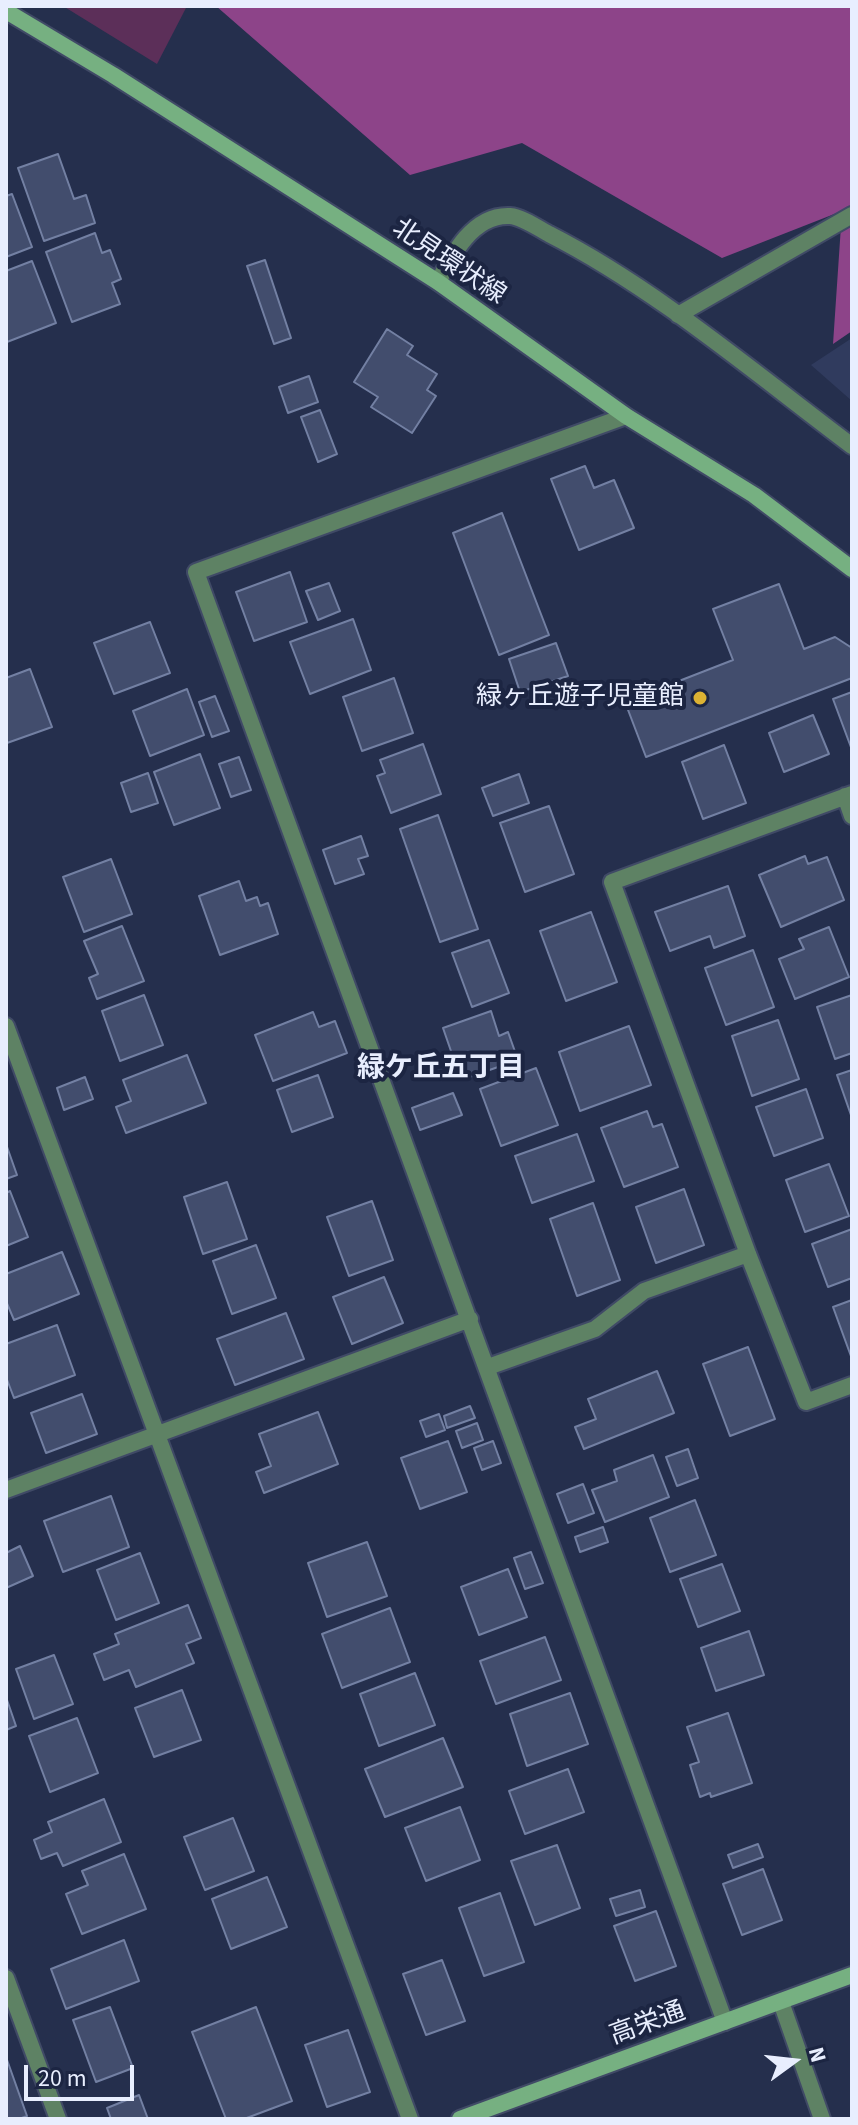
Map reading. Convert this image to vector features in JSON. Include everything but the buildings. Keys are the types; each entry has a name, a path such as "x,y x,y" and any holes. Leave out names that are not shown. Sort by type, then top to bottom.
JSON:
{"main road":[{"name":"北見環状線","path":"6,11 113,75 438,282 626,416 754,495 852,569"},
{"name":"高栄通","path":"460,2119 852,1975"}],"street":[{"path":"678,315 852,215"},
{"path":"438,282 454,252 472,231 492,220 511,216 585,252 678,315 852,446"},
{"path":"626,416 196,572 725,2022"},
{"path":"852,816 848,795 612,882 748,1254 806,1402 852,1385"},
{"path":"6,1026 410,2119"},
{"path":"488,1367 595,1329 644,1291 748,1254"},
{"path":"6,1490 470,1319"},
{"path":"6,1978 58,2119"},
{"path":"781,2002 822,2119"}],"shaded area":[{"path":"63,6 187,6 157,64"},
{"path":"216,6 852,6 852,331 833,344 842,211 722,258 522,143 410,175"},
{"path":"852,338 852,401 811,365"}],"place":[{"name":"緑ヶ丘遊子児童館","path":"700,698"}],"district":[{"name":"緑ケ丘五丁目","path":"441,1070"}]}
